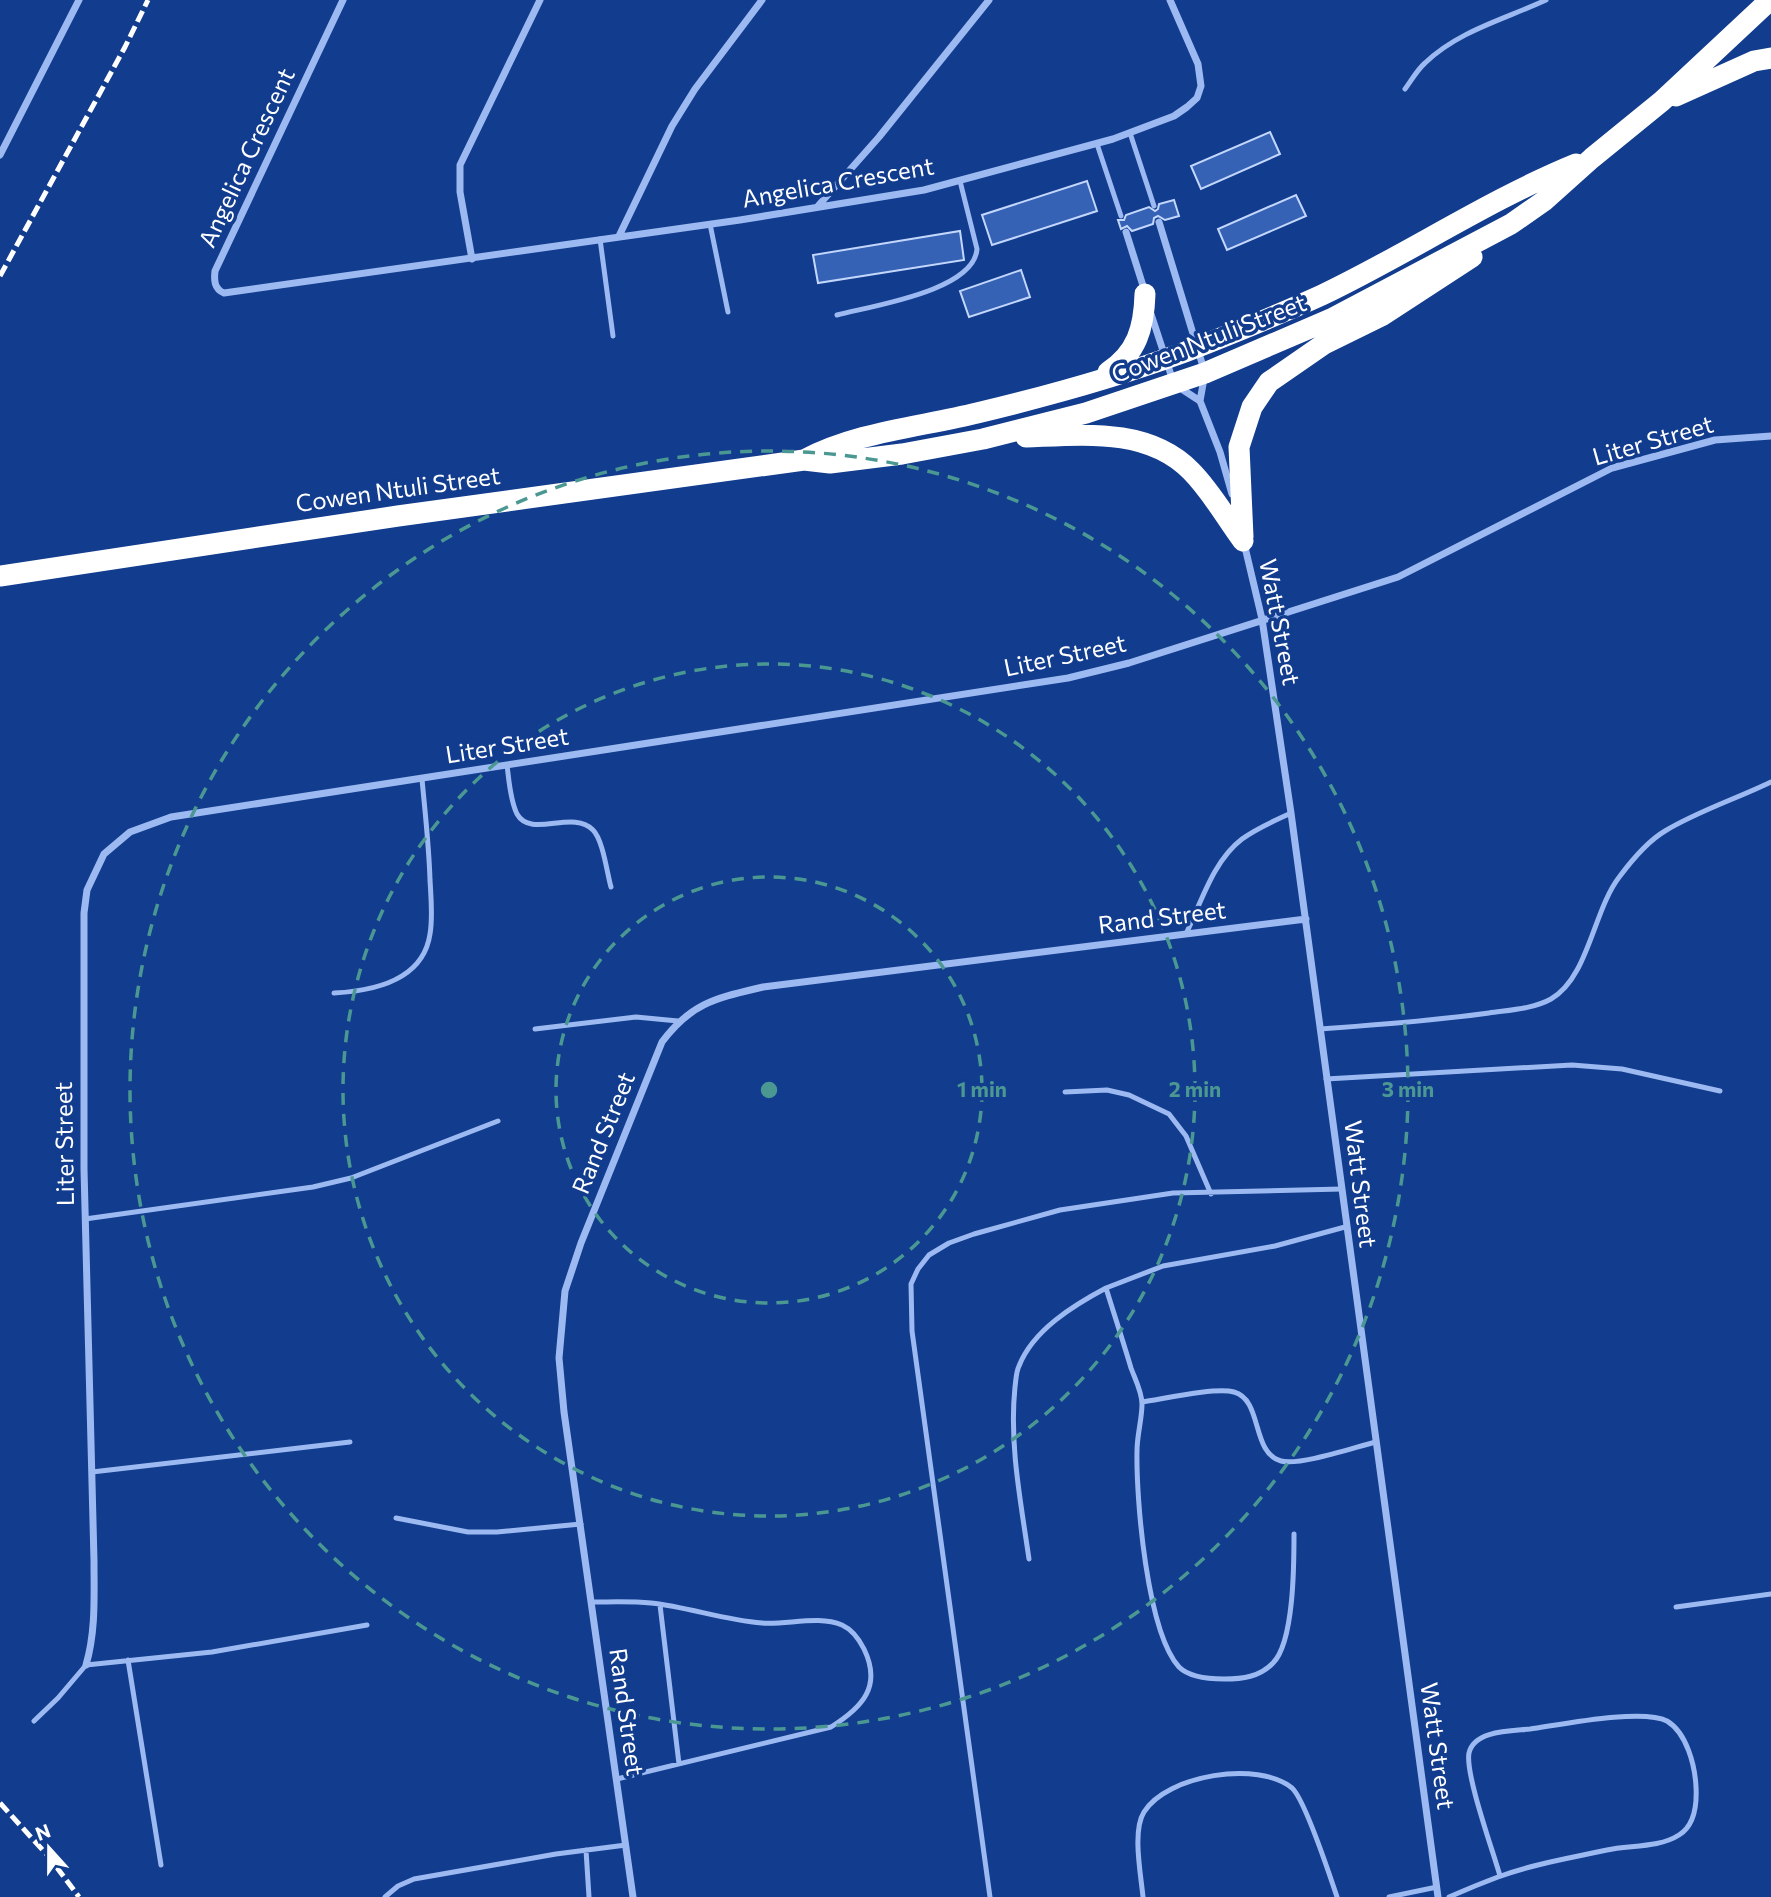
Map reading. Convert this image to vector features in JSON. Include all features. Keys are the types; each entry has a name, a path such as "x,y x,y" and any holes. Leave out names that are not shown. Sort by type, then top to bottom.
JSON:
{"highway":[{"name":"Cowen Ntuli Street","path":"0,576 411,514 804,460 830,463 902,454 982,439 1086,413 1205,373 1331,319 1511,224 1544,201 1591,158 1662,101 1770,0"},
{"path":"1662,101 1754,61 1771,58"},
{"name":"Cowen Ntuli Street","path":"804,460 827,448 851,441 1088,385 1198,346 1321,295 1532,182 1591,158"},
{"path":"1243,540 1239,447 1252,407 1269,382 1324,344 1383,315 1442,279 1478,253 1511,224"},
{"path":"1088,385 1128,357 1137,343 1142,327 1145,294"},
{"path":"982,439 1101,436 1122,438 1155,447 1178,459 1192,472 1243,540"}],"street":[{"path":"0,155 79,0"},
{"name":"Angelica Crescent","path":"343,0 215,271 215,284 220,292 472,259 924,190 1097,144 1174,116 1197,98 1201,86 1200,74 1170,0"},
{"path":"472,259 460,192 460,165 540,0"},
{"path":"619,236 672,126 695,89 762,0"},
{"path":"817,206 879,137 989,0"},
{"path":"1126,232 1174,384 1200,401 1205,373 1159,222"},
{"name":"Watt Street","path":"1200,401 1230,483 1262,619 1306,919 1345,1227 1438,1897"},
{"name":"Liter Street","path":"86,1665 94,1626 85,1219 84,913 87,890 104,854 130,832 171,817 1068,678 1129,663 1398,577 1612,468 1716,440 1771,436"},
{"name":"Rand Street","path":"633,1897 564,1412 559,1358 565,1291 581,1243 663,1042 678,1021 699,1006 763,987 1306,919"}],"lane":[{"path":"1405,89 1424,64 1447,45 1470,32 1546,0"},
{"path":"1130,133 1154,206"},
{"path":"1097,144 1121,216"},
{"path":"837,315 948,284 972,264 977,249 960,181"},
{"path":"710,224 728,312"},
{"path":"600,239 612,336"},
{"path":"507,765 516,812 526,823 572,822 594,830 611,887"},
{"path":"334,993 365,992 397,979 412,969 425,950 430,935 431,901 422,779"},
{"path":"1320,1029 1431,1021 1524,1008 1550,999 1568,985 1602,906 1618,878 1637,854 1663,832 1771,782"},
{"path":"1186,934 1219,865 1230,850 1256,830 1291,813"},
{"path":"535,1029 636,1017 678,1021"},
{"path":"1326,1079 1572,1065 1622,1069 1720,1091"},
{"path":"1065,1092 1107,1090 1147,1102 1169,1114 1186,1136 1211,1194"},
{"path":"85,1219 313,1187 393,1163 498,1121"},
{"path":"990,1897 912,1331 911,1284 918,1269 929,1255 949,1244 999,1226 1060,1210 1173,1193 1342,1189"},
{"path":"1029,1559 1017,1481 1014,1399 1018,1367 1027,1350 1044,1331 1083,1300 1106,1287 1163,1266 1275,1246 1345,1227"},
{"path":"1106,1287 1142,1402 1137,1477 1143,1537 1159,1624 1180,1668 1193,1675 1212,1679 1243,1679 1274,1663 1280,1651 1292,1601 1294,1534"},
{"path":"1142,1402 1235,1392 1245,1400 1265,1445 1272,1456 1280,1461 1305,1460 1376,1442"},
{"path":"92,1472 350,1442"},
{"path":"396,1518 468,1532 581,1524"},
{"path":"1676,1607 1771,1594"},
{"path":"592,1602 660,1605 763,1623 836,1623 850,1630 859,1640 871,1669 867,1694 858,1707 831,1727 617,1780"},
{"path":"660,1605 679,1764"},
{"path":"86,1665 212,1652 367,1625"},
{"path":"128,1660 161,1865"},
{"name":"Liter Street","path":"34,1721 86,1665"},
{"path":"1449,1897 1500,1876 1679,1835 1690,1824 1697,1804 1692,1762 1678,1733 1668,1722 1652,1717 1626,1717 1493,1734 1473,1744 1469,1762 1472,1781 1500,1876"},
{"path":"1143,1897 1138,1838 1142,1814 1151,1803 1179,1785 1195,1780 1253,1773 1293,1789 1338,1897"},
{"path":"385,1897 398,1886 414,1879 626,1845"},
{"path":"586,1850 589,1897"},
{"path":"1389,1897 1437,1887"}],"building":[{"path":"1270,132 1280,154 1201,189 1191,166"},
{"path":"1087,181 1097,211 992,245 982,215"},
{"path":"1296,195 1306,216 1227,250 1218,229"},
{"path":"1174,200 1179,216 1165,220 1158,216 1154,218 1153,224 1132,231 1127,226 1121,229 1118,220 1124,220 1126,215 1149,207 1155,211 1159,204"},
{"path":"960,231 964,260 818,283 813,255"},
{"path":"1021,270 1030,297 969,317 960,291"}],"railway":[{"path":"0,276 148,0"},
{"path":"0,1803 49,1857 79,1897"}]}
